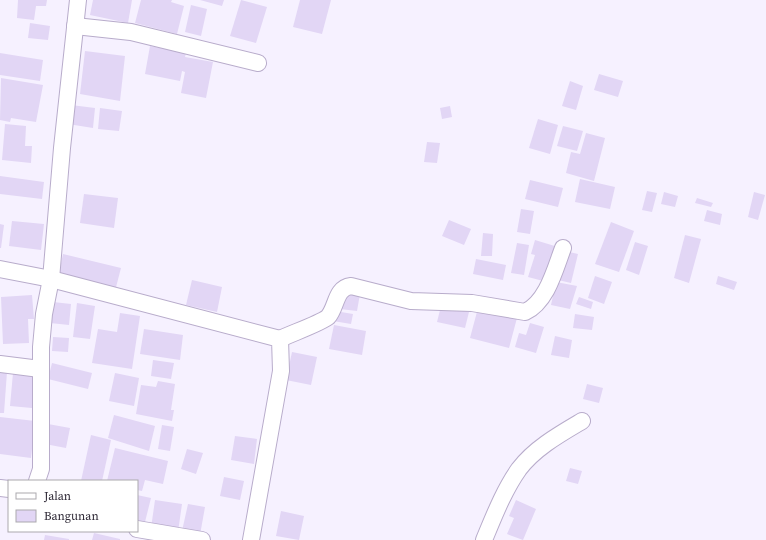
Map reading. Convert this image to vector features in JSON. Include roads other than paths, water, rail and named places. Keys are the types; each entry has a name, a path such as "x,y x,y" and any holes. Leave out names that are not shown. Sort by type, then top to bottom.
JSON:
{"street":[{"path":"37,480 41,469 40,369 44,314 51,279 62,148 78,0"},
{"path":"75,26 131,32 258,63"},
{"path":"0,269 51,279 280,339 324,320 332,311 340,292 346,287 351,286 411,301 472,304 525,312 537,303 547,287 563,248"},
{"path":"251,540 281,371 280,339"},
{"path":"0,364 40,369"},
{"path":"484,540 499,505 520,468 551,440 582,421"},
{"path":"138,529 202,540"}]}
